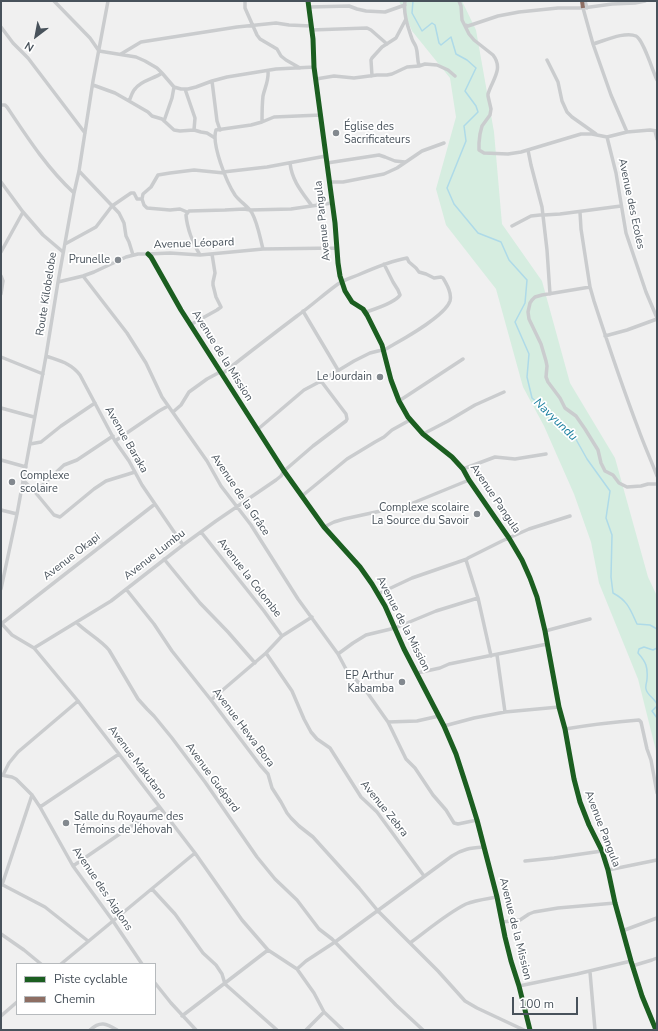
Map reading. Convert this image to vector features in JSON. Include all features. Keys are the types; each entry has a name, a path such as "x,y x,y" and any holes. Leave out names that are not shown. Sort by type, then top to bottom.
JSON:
{"street":[{"path":"54,1 90,38 99,51 136,57 145,61 162,73 174,87 181,89 196,87 227,77 268,71 314,67"},
{"name":"Route Kilobelobe","path":"1,589 17,514 43,374 63,252 79,170 108,1"},
{"path":"245,1 245,8 260,40 277,49 281,56 286,60 301,68"},
{"name":"Avenue Pangula","path":"308,1 314,67 332,203 338,267 345,291 352,302 366,312 383,350 388,372 399,401 410,420 423,434 447,453 463,469 469,480 510,538 530,578 536,596 547,644 580,802 589,825 602,851 630,961 656,1030"},
{"path":"459,1 462,20 471,38 495,58 498,68 488,94 491,109 490,115 480,134 478,146 482,152 486,154 508,154 521,152 581,134 607,137 627,132 650,130 656,131 657,139"},
{"path":"585,1 585,8 593,44 611,95 627,132"},
{"path":"465,26 513,13 558,8 585,8 645,1"},
{"path":"309,7 349,6 361,10 385,12 405,3 406,19 416,47 419,66"},
{"path":"372,76 371,60 375,54 396,38 406,19"},
{"path":"121,54 141,42 237,27 276,23 311,28 367,28 387,44"},
{"path":"1,27 13,43 28,58 85,133"},
{"path":"593,44 622,35 637,36 642,43 657,80"},
{"path":"547,60 558,82 562,101 567,112 598,136"},
{"path":"316,79 334,76 354,78 392,74 407,66 419,66 425,64 437,65 448,70 455,76"},
{"path":"262,122 263,98 268,79 268,71"},
{"path":"129,101 136,87 162,73"},
{"path":"212,81 217,121 220,130"},
{"path":"93,85 115,93 148,112 152,116 160,118 171,129 177,131 194,130 204,132 215,138"},
{"path":"164,121 174,87"},
{"path":"185,89 195,118 194,130"},
{"path":"1,105 7,107 39,153 65,185 74,193"},
{"path":"263,249 255,220 250,210 235,194 223,172 215,138 216,130 262,122 274,117 321,115"},
{"name":"Avenue des Ecoles","path":"607,137 616,173 626,233 657,319"},
{"path":"329,182 344,182 384,174 397,168 422,151 444,143"},
{"path":"528,150 544,215 548,250 550,294"},
{"path":"327,163 379,155 395,161 406,162"},
{"path":"326,156 252,169 223,172 194,170 158,175 151,186 143,194 142,199 144,205 149,209 180,209 188,212 191,210 291,209 332,203"},
{"path":"290,163 293,177 298,187 312,206"},
{"path":"79,170 107,202 119,213 124,222 126,236 133,255"},
{"path":"1,182 23,212 46,239 63,252"},
{"path":"65,244 96,227 112,206 132,192 137,198 142,199"},
{"path":"512,226 531,216 580,212 621,206"},
{"path":"1,252 23,212"},
{"path":"188,212 186,215 186,222 196,249 200,255"},
{"path":"580,212 581,229 590,288 636,424 657,476"},
{"name":"Avenue Léopard","path":"58,282 83,276 126,257 143,253 200,255 263,249 337,248"},
{"name":"Avenue de la Mission","path":"148,254 190,325 284,471 324,527 360,567 378,594 404,649 444,726 458,762 477,820 497,897 511,961 530,1030"},
{"path":"190,325 221,307 216,297 213,285 216,273 212,254"},
{"path":"173,412 182,405 189,392 207,379 221,373 312,303 342,282 384,264 407,258 419,272 434,278 443,278 449,290 450,301 446,308 438,315 397,343 386,349 370,353 302,392 257,430"},
{"path":"366,312 391,302 400,295 400,292 384,264"},
{"path":"1,276 3,279 1,294"},
{"name":"Avenue de la Grâce","path":"83,276 126,333 146,363 168,406 207,461 221,486 250,525 298,599 338,654 347,671 364,688 388,722 406,759 415,768 454,823 458,824 477,820"},
{"path":"590,288 550,294 535,298 530,303 528,312 546,361 546,377 565,408 576,416 585,429 598,450 601,463 605,471 613,475 619,483 627,487 657,484"},
{"path":"303,311 338,370"},
{"path":"605,336 657,319"},
{"name":"Avenue Baraka","path":"46,356 65,362 73,367 80,375 115,441 129,461 142,485 183,545"},
{"path":"1,357 43,374"},
{"path":"399,401 463,359"},
{"name":"Avenue Lumbu","path":"34,648 111,601 183,545 276,480 284,471 313,446 347,419 346,414 321,381"},
{"path":"423,434 470,408 504,392"},
{"path":"30,444 41,442 61,426 95,403"},
{"path":"115,441 168,406"},
{"path":"1,408 34,417"},
{"path":"302,496 347,459 410,420"},
{"path":"35,492 64,465 76,460 113,436"},
{"path":"463,469 495,458 515,459 546,454"},
{"path":"1,460 26,467"},
{"path":"23,480 54,515 60,517 106,481 135,472"},
{"path":"324,527 334,522 354,516 408,505 469,480"},
{"name":"Avenue Okapi","path":"1,623 155,504"},
{"path":"1,510 17,514"},
{"path":"378,594 412,578 467,559 502,541 529,530 570,516"},
{"name":"Avenue la Colombe","path":"201,532 264,610 282,636"},
{"path":"164,559 200,603 255,663"},
{"path":"467,559 466,562 478,598 491,656"},
{"path":"1,564 6,565"},
{"name":"Avenue Hewa Bora","path":"126,589 268,774 272,788 286,813 313,837 378,911 438,971 465,1001 470,1005 524,1030"},
{"path":"338,654 366,635 395,628 436,610 478,598"},
{"path":"211,700 255,663 282,636 312,617"},
{"path":"544,631 590,619"},
{"name":"Avenue Makutano","path":"1,623 12,635 34,648 78,700 195,853 242,920 268,950 296,969 314,993 324,1012 343,1030"},
{"name":"Avenue Guépard","path":"77,623 106,647 138,699 172,738 275,879 297,900 319,929 336,942 391,1000 423,1030"},
{"path":"417,673 440,668 449,664 547,644"},
{"name":"Avenue Zebra","path":"266,653 292,691 311,732 317,739 330,748 361,798 377,812 424,876"},
{"path":"497,655 505,712"},
{"path":"2,775 18,752 78,700"},
{"path":"444,726 505,712 559,707"},
{"path":"388,722 417,720 439,716"},
{"path":"565,729 612,722 639,720 642,722 657,793"},
{"path":"40,807 119,754"},
{"name":"Avenue des Aiglons","path":"2,775 16,779 32,795 73,866 141,963"},
{"path":"32,795 2,885 45,907 88,941"},
{"path":"73,866 159,807"},
{"path":"296,969 311,957 336,942 447,859 460,851 483,847"},
{"path":"525,861 602,851"},
{"path":"63,963 195,853"},
{"path":"608,870 657,860"},
{"path":"152,890 175,914 203,953 216,965 222,974 225,984 277,1030"},
{"path":"410,943 462,906 474,901 497,897"},
{"path":"502,922 520,920 534,912 558,908 615,903"},
{"path":"622,931 657,918"},
{"path":"1,934 40,963"},
{"path":"182,1016 268,950"},
{"path":"632,966 657,958"},
{"path":"519,986 590,972 630,961"},
{"path":"590,972 595,1030"},
{"path":"156,984 182,1016 196,1030"},
{"path":"1,1016 16,1003"},
{"path":"306,1030 324,1012"},
{"path":"90,1030 102,1023 117,1030"}],"green space":[{"path":"399,1 462,1 476,30 494,132 502,224 542,281 570,383 615,458 648,577 657,596 657,755 638,679 599,583 591,542 574,494 544,426 523,387 496,289 446,225 436,189 456,117 450,78 412,31"}],"waterway":[{"name":"Navyundu","path":"413,1 412,13 422,31 432,23 435,25 439,43 441,45 451,37 456,54 467,60 476,68 465,91 476,106 478,112 464,126 466,141 447,188 454,204 478,233 501,242 509,260 527,280 525,303 515,322 529,354 527,377 532,398 573,434 587,459 610,491 606,518 612,535 611,577 613,593 625,602 637,624 650,625 657,629"},
{"name":"Navyundu","path":"657,648 653,650 644,647 639,649 638,653 645,662 647,668 647,691 657,704"},
{"name":"Navyundu","path":"657,706 652,711 657,718"}],"marked path":[{"path":"582,1 583,8"}],"cycle path":[{"path":"308,1 313,39 314,67 335,223 338,263 340,276 345,291 352,302 363,309 367,315 382,345 391,380 399,401 408,417 423,434 452,457 463,469 509,538 522,560 530,578 537,597 545,631 559,707 580,802 589,825 602,851 631,961 642,996 656,1030"},
{"path":"148,254 181,310 284,471 324,527 360,567 385,606 404,649 444,726 456,754 477,820 497,897 511,961 530,1030"}],"place":[{"name":"Église des Sacrificateurs","path":"336,133"},
{"name":"Prunelle","path":"118,260"},
{"name":"Le Jourdain","path":"380,377"},
{"name":"Complexe scolaire","path":"12,482"},
{"name":"Complexe scolaire La Source du Savoir","path":"477,514"},
{"name":"EP Arthur Kabamba","path":"402,682"},
{"name":"Salle du Royaume des Témoins de Jéhovah","path":"66,823"}]}
